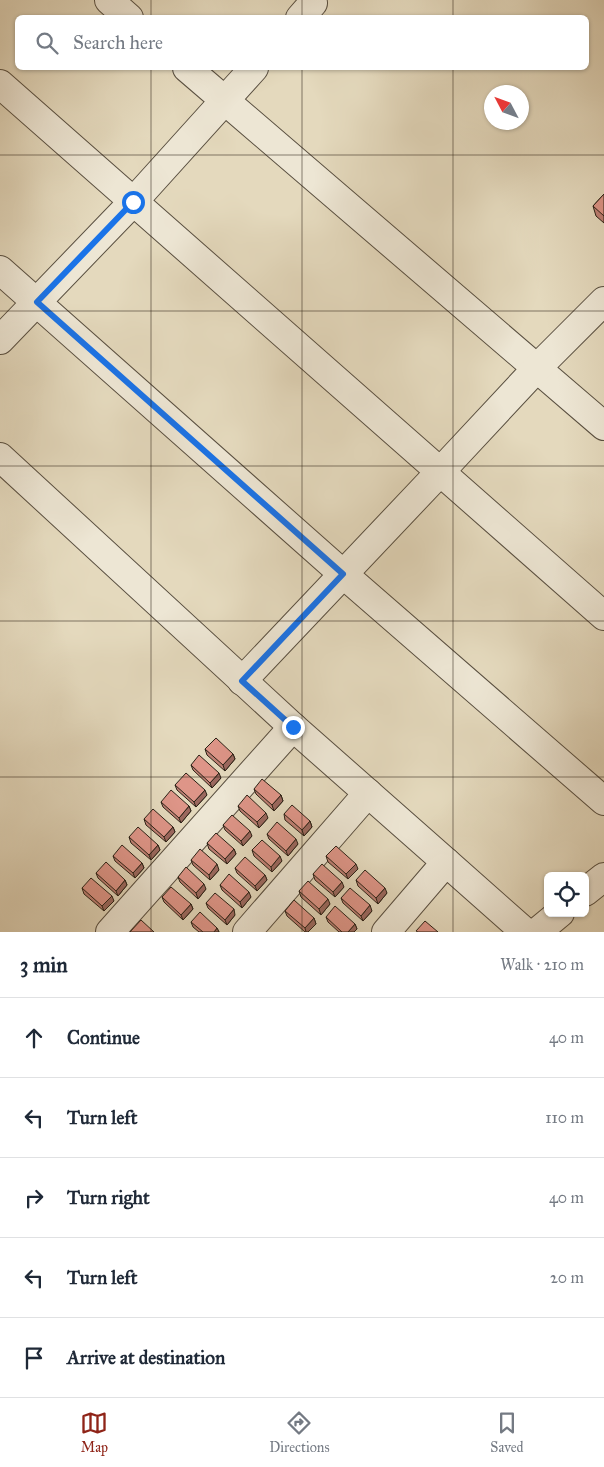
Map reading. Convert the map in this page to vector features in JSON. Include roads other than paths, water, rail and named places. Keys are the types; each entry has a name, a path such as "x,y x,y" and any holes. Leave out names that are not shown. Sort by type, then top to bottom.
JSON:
{"street":[{"path":"109,0 126,15"},
{"path":"189,70 604,426"},
{"path":"0,340 133,202 252,70"},
{"path":"0,84 604,616"},
{"path":"0,270 343,574 604,801"},
{"path":"242,681 537,368 604,301"},
{"path":"0,457 242,681 525,932"},
{"path":"110,932 293,727"},
{"path":"247,932 368,793"},
{"path":"386,932 446,862"},
{"path":"589,889 604,877"},
{"path":"537,932 555,917"}]}
